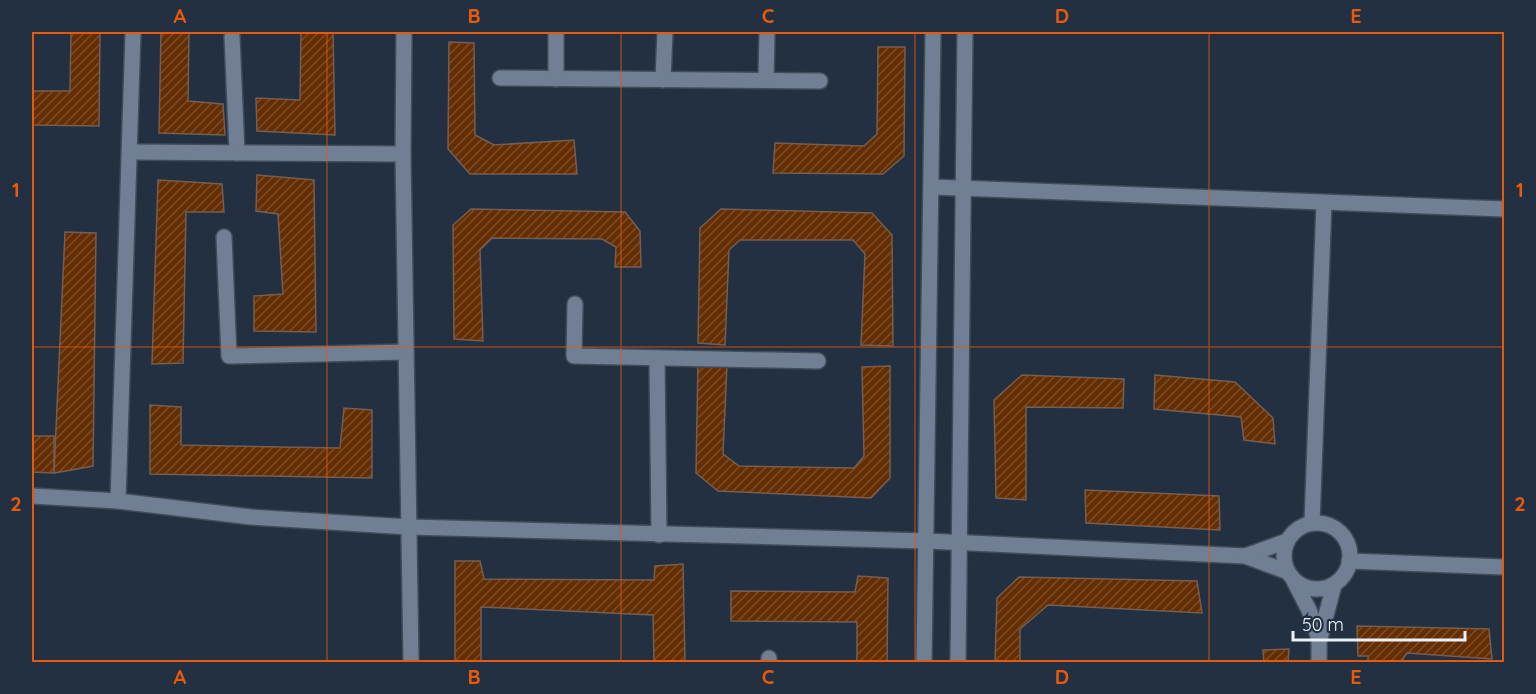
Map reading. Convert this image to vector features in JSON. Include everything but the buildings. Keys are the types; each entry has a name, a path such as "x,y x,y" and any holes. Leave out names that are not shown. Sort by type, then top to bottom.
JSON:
{"street":[{"path":"118,501 133,32"},
{"path":"404,32 403,154 411,663"},
{"path":"556,32 556,79"},
{"path":"663,80 665,32"},
{"path":"766,81 767,32"},
{"path":"924,663 933,32"},
{"path":"958,663 965,32"},
{"path":"232,36 237,153"},
{"path":"500,78 820,81"},
{"path":"130,152 403,154"},
{"path":"932,187 1504,209"},
{"path":"1312,524 1324,203"},
{"path":"224,237 229,356 406,352"},
{"path":"575,304 574,356 818,361"},
{"path":"657,358 659,535"},
{"path":"32,496 118,501 251,518 409,527 927,541 1245,556 1291,577 1303,587 1314,590 1334,585 1341,578 1349,561 1349,551 1340,533 1323,524 1302,526 1293,533 1287,541 1284,562 1291,577 1309,610 1320,642"},
{"path":"1245,556 1287,541"},
{"path":"1349,561 1504,567"},
{"path":"1319,663 1320,642 1334,585"}]}
